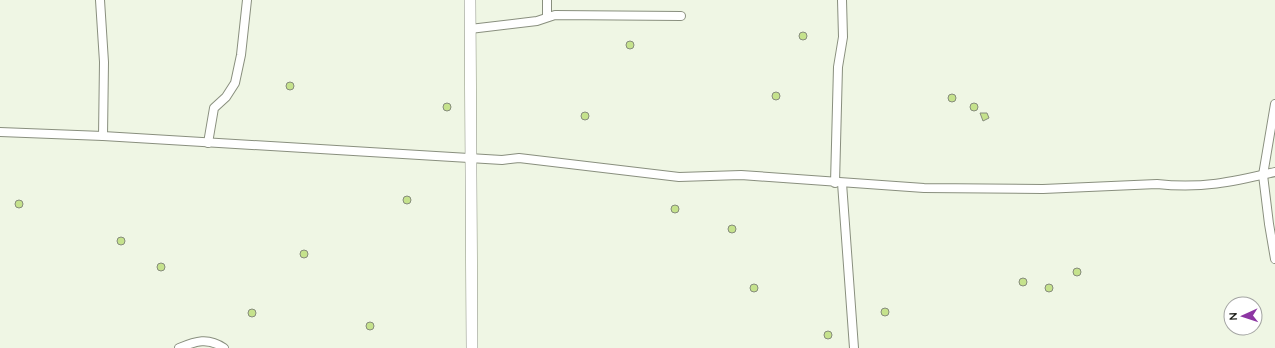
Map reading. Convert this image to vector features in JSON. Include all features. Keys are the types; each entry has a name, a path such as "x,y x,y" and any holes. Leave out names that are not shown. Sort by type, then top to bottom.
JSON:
{"street":[{"path":"100,0 104,62 103,136"},
{"path":"208,143 214,108 226,97 235,83 241,55 247,0"},
{"path":"470,0 472,348"},
{"path":"547,0 547,16"},
{"path":"842,0 843,37 838,67 839,183 854,348"},
{"path":"470,29 537,21 547,16 615,14 681,16"},
{"path":"1275,104 1263,175 1275,258"},
{"path":"0,132 103,136 502,160 519,158 679,177 741,175 839,183 972,189 1157,184 1197,186 1225,183 1275,172"},
{"path":"180,348 194,342 208,340 224,348"}],"building":[{"path":"801,32 805,32 807,36 805,40 801,40 799,38 799,34"},
{"path":"628,41 632,41 634,45 632,49 628,49 626,47 626,43"},
{"path":"288,82 292,82 294,86 292,90 288,90 286,88 286,84"},
{"path":"774,92 778,92 780,96 778,100 774,100 772,98 772,94"},
{"path":"950,94 954,94 956,98 954,102 950,102 948,100 948,96"},
{"path":"445,103 449,103 451,107 449,111 445,111 443,109 443,105"},
{"path":"972,103 976,103 978,107 976,111 972,111 970,109 970,105"},
{"path":"583,112 587,112 589,116 587,120 583,120 581,118 581,114"},
{"path":"980,113 987,113 989,118 983,121"},
{"path":"405,196 409,196 411,200 409,204 405,204 403,202 403,198"},
{"path":"17,200 21,200 23,204 21,208 17,208 15,206 15,202"},
{"path":"673,205 677,205 679,209 677,213 673,213 671,211 671,207"},
{"path":"730,225 734,225 736,229 734,233 730,233 728,231 728,227"},
{"path":"119,237 123,237 125,241 123,245 119,245 117,243 117,239"},
{"path":"302,250 306,250 308,254 306,258 302,258 300,256 300,252"},
{"path":"159,263 163,263 165,267 163,271 159,271 157,269 157,265"},
{"path":"1075,268 1079,268 1081,272 1079,276 1075,276 1073,274 1073,270"},
{"path":"1021,278 1025,278 1027,282 1025,286 1021,286 1019,284 1019,280"},
{"path":"752,284 756,284 758,288 756,292 752,292 750,290 750,286"},
{"path":"1047,284 1051,284 1053,288 1051,292 1047,292 1045,290 1045,286"},
{"path":"883,308 887,308 889,312 887,316 883,316 881,314 881,310"},
{"path":"250,309 254,309 256,313 254,317 250,317 248,315 248,311"},
{"path":"368,322 372,322 374,326 372,330 368,330 366,328 366,324"},
{"path":"826,331 830,331 832,335 830,339 826,339 824,337 824,333"}]}
